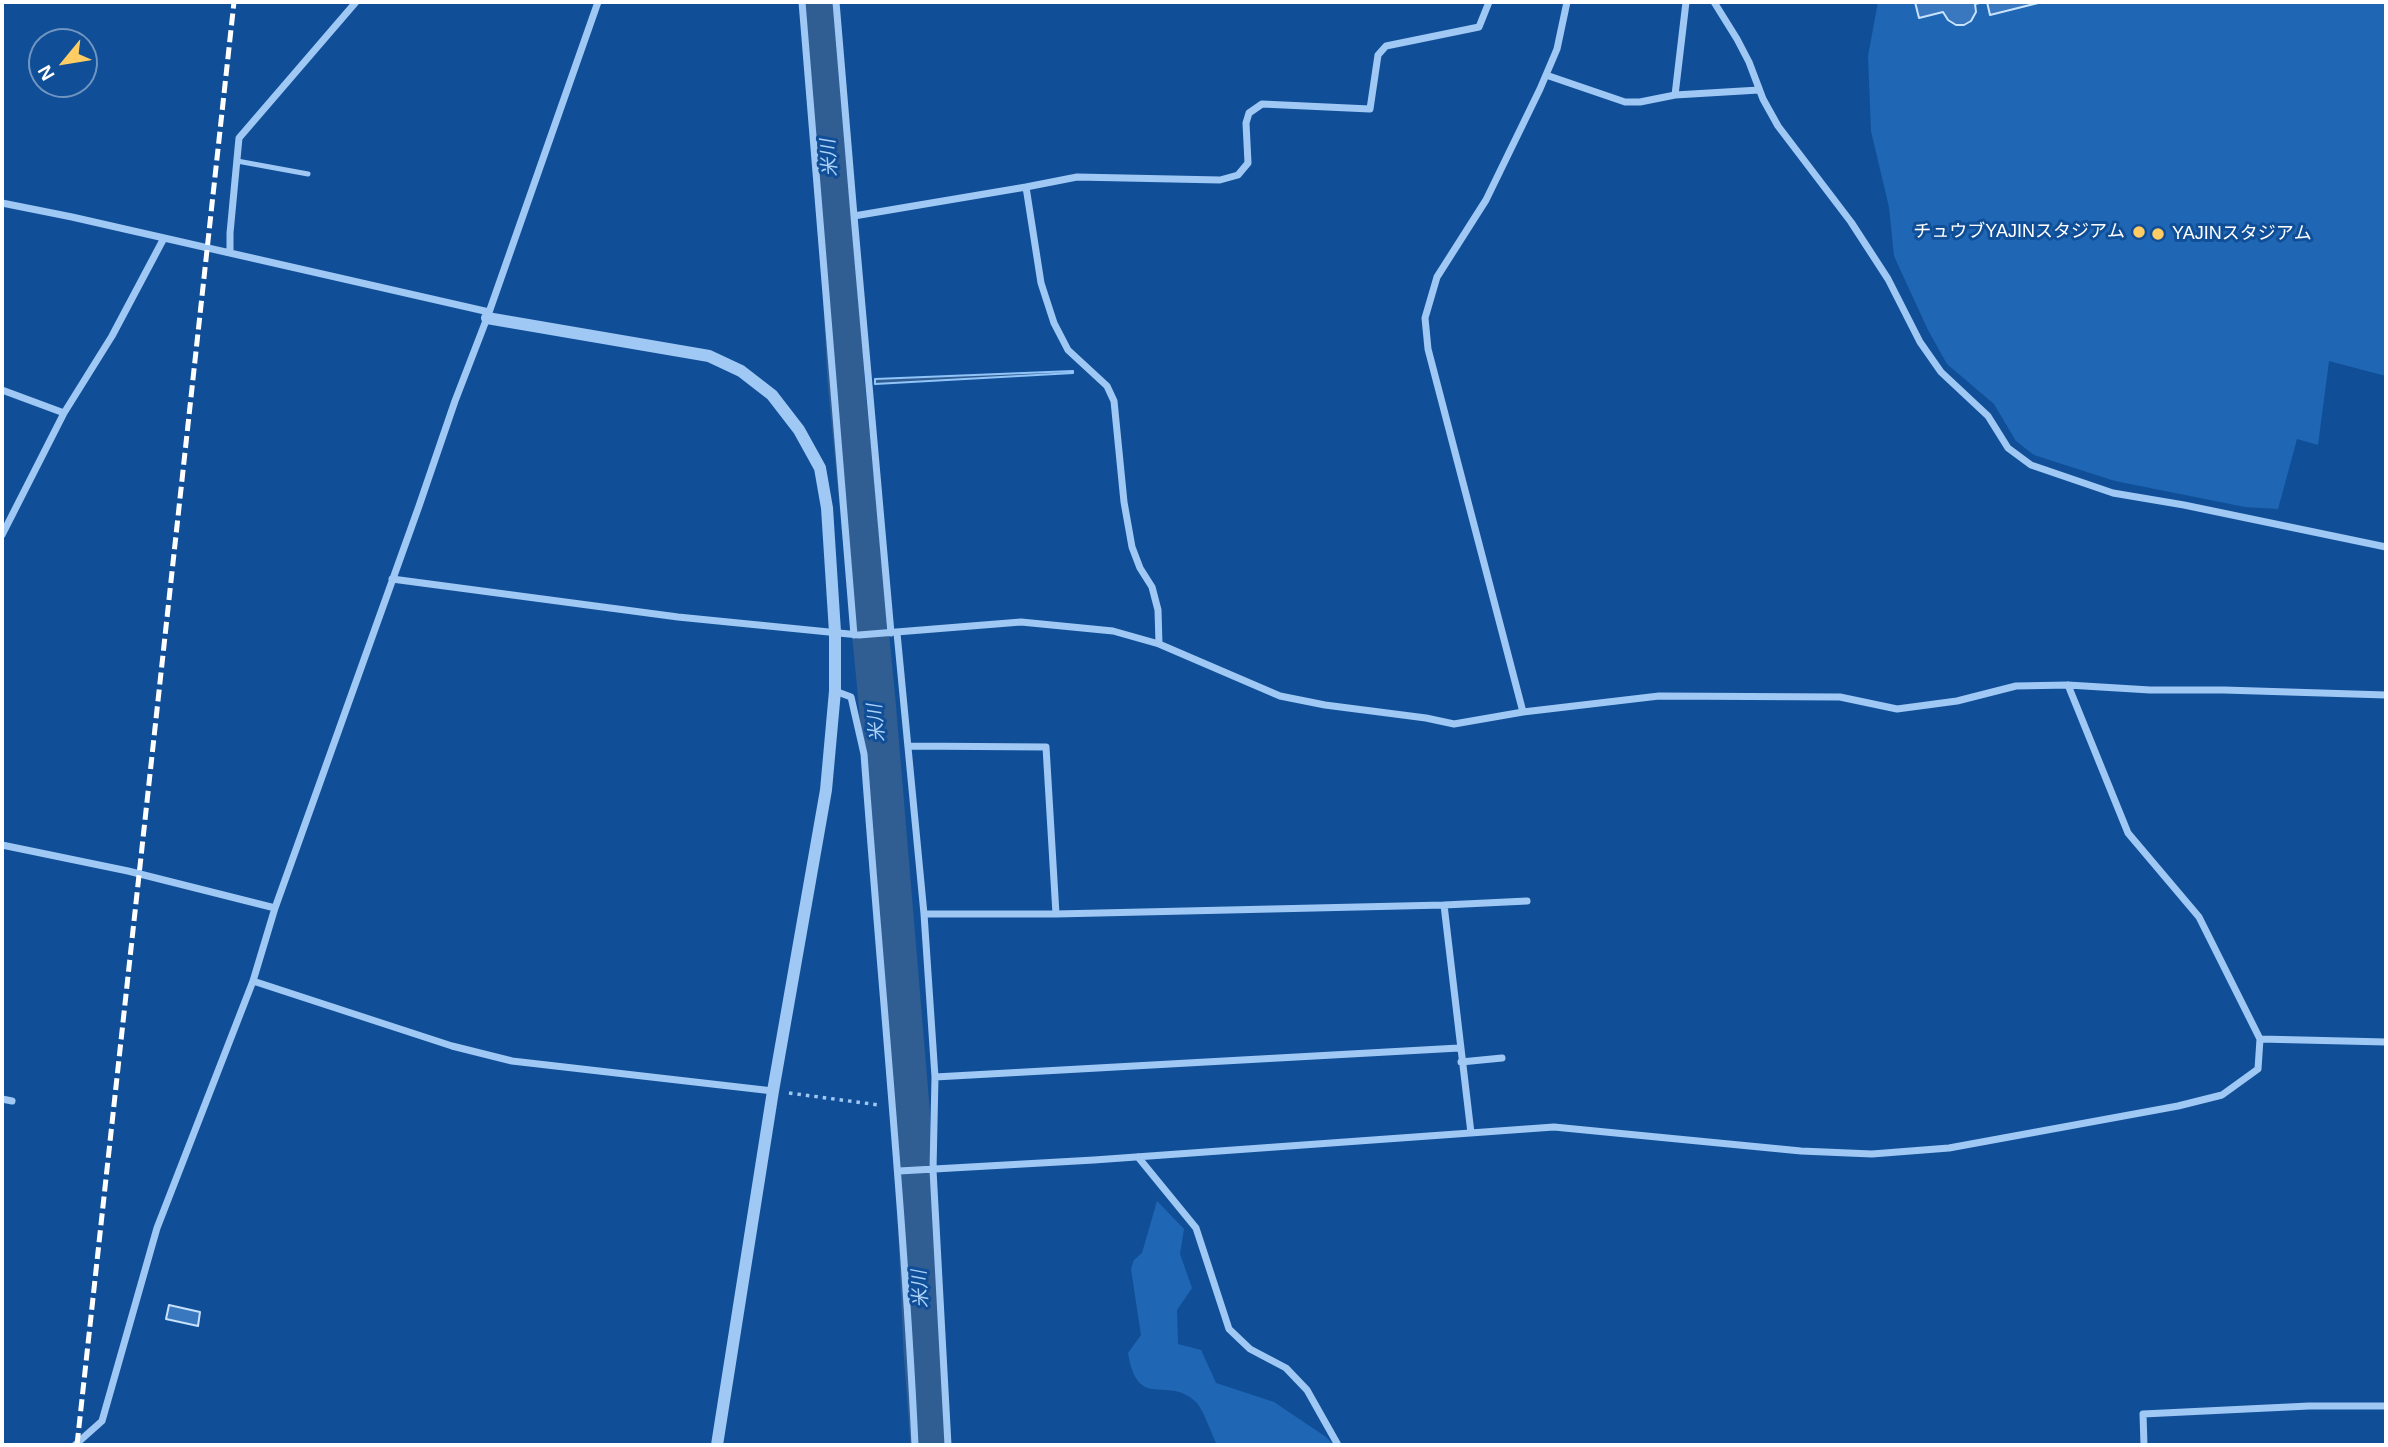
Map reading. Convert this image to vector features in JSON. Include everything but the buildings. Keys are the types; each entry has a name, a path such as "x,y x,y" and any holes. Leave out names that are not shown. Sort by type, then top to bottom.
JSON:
{"street":[{"path":"230,253 239,138 356,2"},
{"path":"75,1445 102,1421 157,1228 253,981 275,908 488,315 597,2"},
{"path":"803,2 857,635"},
{"path":"836,2 890,634 908,746 924,914 935,1077 933,1170 948,1445"},
{"path":"854,216 1077,177 1220,180 1238,175 1248,163 1246,123 1249,113 1262,104 1370,109 1378,55 1386,46 1479,27 1489,2"},
{"path":"1523,712 1428,349 1425,317 1437,277 1486,200 1546,75 1557,49 1567,2"},
{"path":"1675,95 1686,2"},
{"path":"1714,2 1743,50 1759,90 1778,126 1851,222 1888,279 1920,342 1941,372 1989,416 2008,448 2031,464 2113,493 2386,547"},
{"path":"1546,75 1625,102 1675,95 1759,90"},
{"path":"1026,187 1041,283 1054,323 1068,350 1107,386 1114,401 1124,502 1132,547 1152,587 1158,610 1159,644"},
{"path":"2,204 230,253 488,315 709,356 741,371 772,395 800,430 820,468 827,508 835,632 835,691 826,790 773,1091 717,1445"},
{"path":"2,535 64,413 112,336 164,238"},
{"path":"2,390 64,413"},
{"path":"392,579 678,617 857,635 1021,622 1113,631 1159,644 1280,696 1454,724 1523,712 1659,696 1840,697 1897,709 1957,701 2016,687 2068,685 2150,690 2386,695"},
{"path":"899,1171 1555,1127 1801,1151 1872,1154 1949,1148 2178,1106 2222,1095 2258,1069 2260,1040 2199,918 2128,833 2068,685"},
{"path":"835,691 851,697 864,754 891,1107 899,1171 915,1445"},
{"path":"908,746 1046,747 1056,914"},
{"path":"2,845 140,874 275,908"},
{"path":"924,914 1056,914 1527,901"},
{"path":"1444,905 1471,1133"},
{"path":"253,981 452,1046 512,1061 773,1091"},
{"path":"2260,1040 2386,1042"},
{"path":"935,1077 1460,1048"},
{"path":"1461,1062 1502,1058"},
{"path":"2,1099 12,1101"},
{"path":"1138,1157 1196,1228 1229,1329 1250,1349 1286,1368 1307,1390 1338,1445"},
{"path":"2144,1445 2143,1414 2309,1406 2386,1406"}],"lane":[{"path":"237,161 308,174"}],"path":[{"path":"773,1091 891,1107"}],"shaded area":[{"name":"YAJINスタジアム","path":"1878,2 2386,2 2386,376 2329,361 2318,445 2297,439 2278,509 2245,507 2115,481 2034,455 2016,441 1994,404 1947,364 1894,256 1889,207 1871,131 1868,56"},
{"path":"1073,373 875,384 875,379"},
{"path":"1157,1201 1184,1229 1180,1254 1192,1288 1177,1310 1178,1344 1201,1350 1216,1383 1274,1402 1334,1445 1217,1445 1195,1401 1184,1394 1146,1387 1139,1382 1128,1353 1141,1335 1131,1269 1134,1260 1142,1253"}],"waterway":[{"name":"米川","path":"819,2 834,159 846,381 877,701 911,1107 929,1445"}],"railway":[{"path":"77,1445 234,2"}],"place":[{"name":"チュウブYAJINスタジアム","path":"2139,232"},
{"name":"YAJINスタジアム","path":"2158,234"}]}
